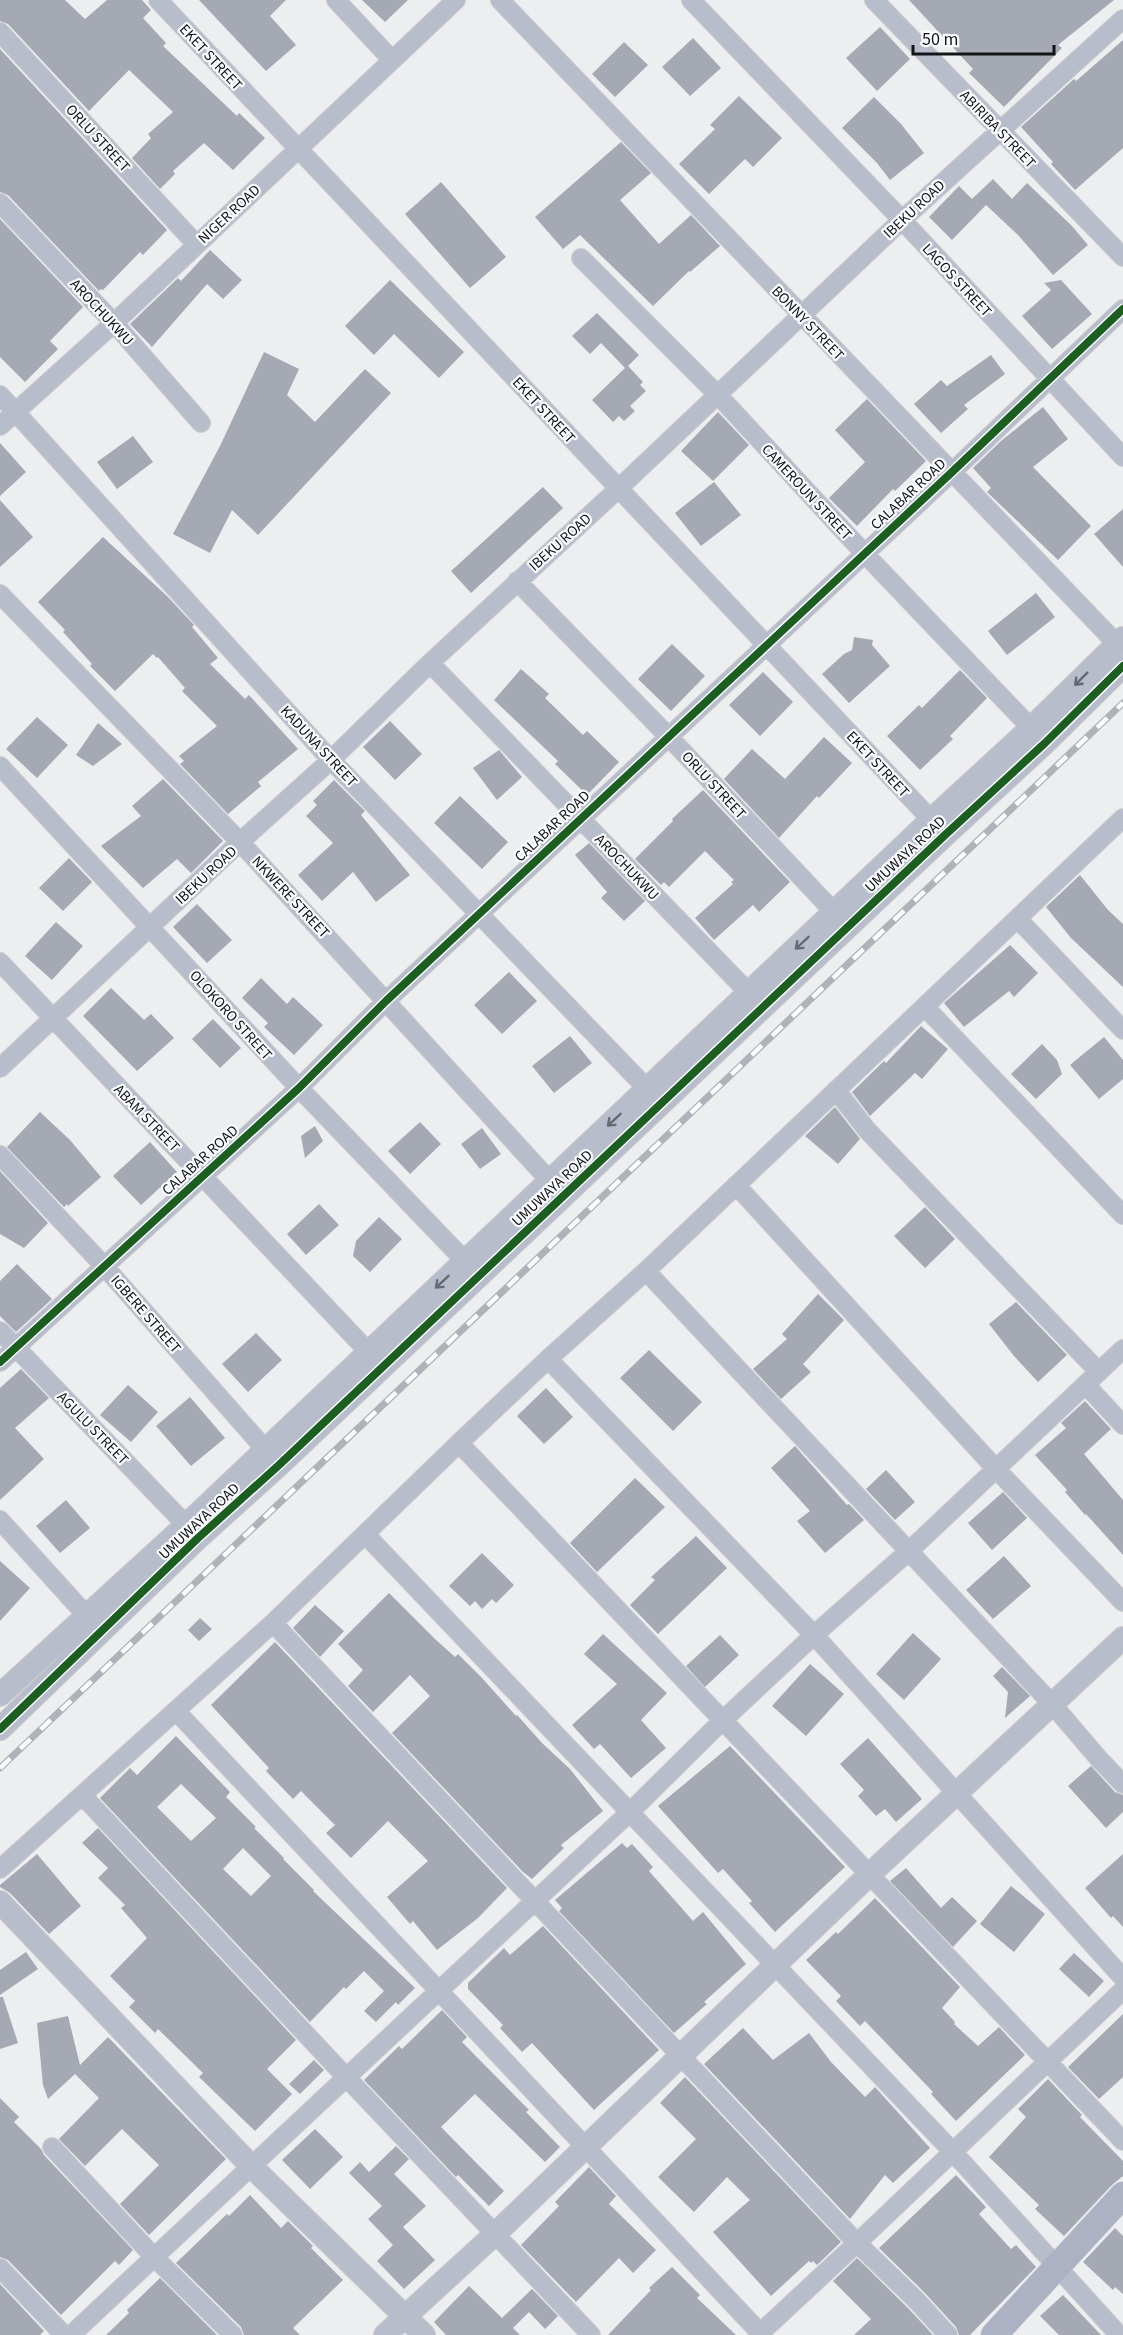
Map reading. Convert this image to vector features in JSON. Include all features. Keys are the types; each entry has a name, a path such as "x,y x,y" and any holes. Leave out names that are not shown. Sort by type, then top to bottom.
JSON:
{"main road":[{"path":"994,2335 1123,2195"}],"street":[{"name":"EKET STREET","path":"158,0 938,827"},
{"path":"336,0 392,60"},
{"name":"NIGER ROAD","path":"0,426 114,323 456,0"},
{"name":"BONNY STREET","path":"500,0 951,473 1120,641"},
{"name":"LAGOS STREET","path":"691,0 902,220 1123,457"},
{"name":"ABIRIBA STREET","path":"874,0 1123,257"},
{"name":"IBEKU ROAD","path":"0,1068 240,842 331,760 430,663 618,489 800,315 1123,18"},
{"name":"ORLU STREET","path":"0,32 196,244"},
{"name":"AROCHUKWU","path":"0,203 114,323 201,423"},
{"name":"CAMEROUN STREET","path":"581,258 718,394 864,553 1031,728"},
{"name":"CALABAR ROAD","path":"0,1362 299,1088 386,1001 951,473 1123,309"},
{"name":"KADUNA STREET","path":"0,395 331,760 654,1096"},
{"name":"ORLU STREET","path":"517,581 668,736 834,912"},
{"name":"NKWERE STREET","path":"0,594 240,842 550,1181"},
{"name":"UMUWAYA ROAD","path":"0,1729 198,1538 375,1359 938,827 1031,728 1120,641"},
{"name":"AROCHUKWU","path":"430,663 749,993"},
{"name":"UMUWAYA ROAD","path":"0,1695 186,1525 265,1449 375,1359 465,1261 550,1181 654,1096 749,993 834,912 1045,743 1123,666"},
{"name":"OLOKORO STREET","path":"0,766 299,1088 465,1261"},
{"path":"0,1869 177,1712 273,1623 459,1443 646,1271 1122,820"},
{"path":"1018,919 1123,1030"},
{"name":"ABAM STREET","path":"0,962 375,1359"},
{"path":"925,1007 1123,1215"},
{"path":"837,1090 867,1130 1099,1372"},
{"name":"IGBERE STREET","path":"0,1155 104,1266 265,1449"},
{"path":"736,1185 996,1469 1123,1602"},
{"path":"646,1271 1053,1705 1123,1784"},
{"name":"AGULU STREET","path":"0,1331 186,1525"},
{"path":"71,2335 534,1902 721,1722 909,1551 1123,1349"},
{"path":"548,1359 814,1635 1123,1978"},
{"path":"1086,1385 1123,1425"},
{"path":"459,1443 721,1722 870,1874 1123,2141"},
{"path":"0,1521 86,1615"},
{"path":"366,1535 953,2151 1119,2335"},
{"path":"273,1623 857,2243 916,2300 948,2335"},
{"path":"385,2335 494,2235 870,1874 1123,1638"},
{"path":"177,1712 760,2334 1123,1990"},
{"path":"83,1796 494,2235 591,2335"},
{"path":"0,1902 251,2166 424,2335"},
{"path":"52,2147 155,2258 233,2335"},
{"path":"0,2268 64,2335"}],"building":[{"path":"0,0 65,0 85,19 107,0 142,0 151,10 143,18 166,43 163,46 237,116 239,113 265,138 233,170 204,143 173,171 175,174 160,189 132,158 151,138 148,134 173,112 129,70 89,111 8,24 0,21"},
{"path":"199,0 286,0 270,16 296,45 266,71"},
{"path":"362,0 408,0 385,22"},
{"path":"909,0 1114,0 1058,45 1062,48 1004,107 969,73 973,69"},
{"path":"880,27 910,59 877,91 846,58"},
{"path":"693,38 721,68 690,96 662,67"},
{"path":"1123,40 1123,148 1075,190 1021,127 1074,79 1076,81"},
{"path":"624,42 648,65 615,97 592,74"},
{"path":"0,49 167,230 143,255 140,252 103,290 99,291 8,195 0,192"},
{"path":"739,96 782,138 753,167 745,159 709,194 679,164 715,129 710,125"},
{"path":"874,97 901,124 924,153 890,180 877,163 842,128"},
{"path":"621,142 651,173 620,200 659,244 691,215 720,246 689,271 653,306 580,235 563,249 535,217"},
{"path":"993,179 1012,199 1027,183 1071,225 1088,245 1053,275 1018,235 986,205 952,240 929,217 959,186 972,199"},
{"path":"441,182 506,257 470,288 405,214"},
{"path":"0,219 83,307 50,341 58,349 25,382 0,357"},
{"path":"210,250 242,280 223,299 207,284 152,347 130,324 178,278 181,281"},
{"path":"390,280 464,352 439,378 394,334 374,355 345,326"},
{"path":"1061,280 1092,314 1052,349 1022,316 1051,290 1044,283"},
{"path":"597,313 639,355 628,366 643,382 640,385 646,391 630,406 635,411 624,421 619,416 613,422 592,400 625,368 601,343 590,354 572,336"},
{"path":"264,352 299,369 287,395 315,422 365,369 391,393 258,535 232,510 210,553 173,534 220,446"},
{"path":"991,355 1005,374 964,405 968,409 941,433 914,404 941,380 947,386"},
{"path":"867,399 926,461 895,491 893,489 857,526 829,498 865,462 835,430"},
{"path":"1043,407 1068,439 1033,467 1091,526 1058,560 987,492 991,488 973,468 1001,441"},
{"path":"718,412 749,445 713,481 681,451"},
{"path":"133,436 153,462 117,489 97,462"},
{"path":"0,443 26,472 0,496"},
{"path":"714,482 741,515 701,546 675,513"},
{"path":"543,487 563,508 471,593 451,571"},
{"path":"0,500 33,537 0,567"},
{"path":"1123,509 1123,567 1094,534"},
{"path":"103,537 167,596 194,625 192,627 218,658 210,664 245,699 249,695 298,749 258,782 261,786 228,814 180,764 184,761 179,756 217,726 182,691 185,688 158,657 153,654 115,691 90,666 92,664 63,632 65,630 38,602"},
{"path":"1036,593 1055,617 1007,655 988,631"},
{"path":"854,637 873,640 872,645 890,666 849,703 822,674 844,654 852,650"},
{"path":"672,644 705,676 671,711 638,679"},
{"path":"521,669 549,694 545,698 583,735 587,731 619,762 587,795 555,764 558,761 494,700"},
{"path":"960,670 987,698 950,736 953,739 920,770 887,736 919,705 922,708"},
{"path":"763,672 793,702 760,736 729,705"},
{"path":"37,717 68,745 37,778 6,749"},
{"path":"390,721 422,754 395,780 363,747"},
{"path":"98,723 122,744 93,766 76,755"},
{"path":"824,737 852,763 819,798 817,796 779,838 724,779 752,749 785,779"},
{"path":"499,750 522,777 497,800 473,768"},
{"path":"163,779 223,841 191,873 177,859 143,888 101,846 141,816 132,806"},
{"path":"334,780 365,811 361,815 410,875 376,902 353,872 322,901 298,875 333,843 306,816 317,805 313,801"},
{"path":"703,790 790,882 759,912 753,905 714,940 695,918 733,884 731,882 734,880 705,851 669,887 664,882 661,885 635,859"},
{"path":"460,796 508,842 482,869 434,823"},
{"path":"589,843 645,901 624,921 601,898 607,892 575,855"},
{"path":"69,858 92,882 63,911 39,888"},
{"path":"1080,875 1108,910 1123,924 1123,987 1071,938 1046,907"},
{"path":"197,904 232,940 207,963 173,927"},
{"path":"56,922 83,946 52,980 25,956"},
{"path":"1010,945 1038,973 1014,997 1009,991 964,1027 944,1003"},
{"path":"509,972 537,1001 502,1034 474,1005"},
{"path":"261,978 287,1004 293,997 323,1025 294,1055 264,1027 268,1023 242,998"},
{"path":"111,988 144,1020 151,1014 174,1038 137,1071 83,1016"},
{"path":"213,1019 241,1048 220,1068 192,1039"},
{"path":"921,1026 948,1049 922,1079 915,1073 870,1116 852,1092 884,1061 886,1063"},
{"path":"570,1036 592,1063 554,1093 532,1066"},
{"path":"1104,1037 1123,1060 1123,1079 1099,1099 1070,1065"},
{"path":"1042,1044 1057,1060 1062,1074 1036,1099 1011,1074"},
{"path":"835,1107 860,1139 838,1164 805,1136"},
{"path":"40,1112 70,1140 101,1177 68,1206 67,1204 64,1207 7,1147"},
{"path":"420,1122 441,1144 410,1174 388,1151"},
{"path":"315,1126 323,1141 305,1158 301,1136"},
{"path":"482,1128 501,1154 480,1169 461,1144"},
{"path":"150,1142 177,1172 141,1205 113,1176"},
{"path":"0,1171 48,1223 24,1248 0,1234"},
{"path":"319,1204 339,1225 306,1255 287,1234"},
{"path":"925,1207 955,1239 925,1268 894,1236"},
{"path":"379,1217 402,1239 370,1272 353,1256 356,1241"},
{"path":"17,1264 52,1299 16,1332 0,1316 0,1281"},
{"path":"818,1294 844,1320 803,1364 811,1372 781,1399 753,1369 787,1339 782,1334"},
{"path":"1016,1302 1067,1355 1038,1382 989,1324"},
{"path":"256,1333 282,1360 248,1392 222,1364"},
{"path":"649,1350 702,1402 673,1431 620,1378"},
{"path":"21,1369 49,1398 15,1428 44,1459 0,1500 0,1388"},
{"path":"128,1385 158,1412 131,1442 100,1415"},
{"path":"546,1388 573,1417 544,1444 517,1416"},
{"path":"190,1397 225,1438 191,1466 156,1426"},
{"path":"1085,1401 1111,1429 1084,1454 1123,1500 1123,1555 1085,1515 1065,1492 1067,1490 1035,1455 1066,1428 1061,1423"},
{"path":"795,1446 847,1505 849,1504 864,1520 825,1553 797,1521 810,1511 771,1468"},
{"path":"886,1470 915,1502 895,1520 866,1489"},
{"path":"635,1478 665,1507 597,1572 570,1543"},
{"path":"1003,1492 1027,1518 992,1550 968,1523"},
{"path":"66,1500 90,1528 60,1553 36,1526"},
{"path":"696,1536 727,1568 658,1634 630,1605 655,1580 651,1577"},
{"path":"482,1553 514,1585 496,1603 492,1599 482,1609 475,1601 470,1606 449,1586"},
{"path":"1004,1556 1031,1586 993,1619 966,1590"},
{"path":"0,1561 30,1588 0,1621"},
{"path":"389,1593 436,1640 455,1657 458,1654 482,1678 542,1743 570,1769 603,1811 561,1845 564,1848 532,1879 392,1733 430,1696 410,1675 373,1712 348,1686 363,1670 338,1644"},
{"path":"315,1605 344,1631 320,1657 293,1628"},
{"path":"200,1618 212,1629 199,1641 188,1630"},
{"path":"913,1633 941,1659 904,1700 876,1674"},
{"path":"603,1634 667,1693 641,1720 666,1748 631,1778 600,1744 594,1749 572,1725 617,1684 584,1654"},
{"path":"720,1635 739,1655 705,1687 686,1666"},
{"path":"275,1642 507,1888 478,1918 437,1950 413,1921 410,1924 387,1897 428,1861 388,1821 351,1858 326,1833 335,1825 301,1791 293,1799 266,1771 269,1768 211,1705"},
{"path":"810,1664 844,1694 806,1736 772,1706"},
{"path":"1002,1667 1030,1696 1005,1718 1008,1692 993,1676"},
{"path":"176,1736 230,1792 226,1797 313,1891 415,1988 398,2005 396,2002 376,2022 364,2011 384,1991 364,1971 346,1989 344,1987 310,2022 100,1798 130,1768 137,1775","holes":["181,1784 216,1818 191,1841 157,1807","243,1848 271,1876 251,1896 223,1869"]},
{"path":"868,1738 922,1799 896,1822 885,1809 876,1816 858,1796 864,1790 840,1764"},
{"path":"730,1746 845,1867 775,1932 749,1903 752,1901 723,1869 718,1873 658,1806"},
{"path":"1091,1766 1115,1792 1123,1795 1123,1812 1106,1828 1068,1786"},
{"path":"98,1828 296,2040 267,2069 292,2094 255,2131 199,2077 203,2073 158,2029 155,2033 129,2007 135,2001 110,1976 147,1938 121,1908 125,1905 98,1878 108,1868 82,1843"},
{"path":"622,1843 627,1848 632,1844 653,1867 649,1871 693,1921 703,1912 746,1964 704,2002 707,2004 674,2033 559,1911 562,1908 555,1900"},
{"path":"37,1854 81,1906 49,1934 10,1893 0,1887"},
{"path":"1123,1854 1123,1927 1113,1916 1111,1918 1085,1888"},
{"path":"906,1868 941,1908 952,1897 977,1921 953,1947 890,1881"},
{"path":"1011,1886 1045,1914 1014,1952 980,1924"},
{"path":"875,1898 960,1987 942,2008 955,2022 954,2024 978,2046 999,2027 1025,2055 956,2121 931,2094 933,2092 865,2021 860,2026 836,2001 841,1996 806,1960 836,1932 838,1934"},
{"path":"543,1926 659,2050 594,2110 532,2043 522,2052 500,2028 503,2025 468,1989 468,1983 504,1948 510,1955"},
{"path":"26,1952 38,1969 0,1995 0,1970"},
{"path":"1074,1953 1104,1981 1089,1997 1059,1969"},
{"path":"0,1997 3,1997 18,2043 0,2049"},
{"path":"442,2010 467,2037 462,2042 529,2110 526,2112 560,2147 545,2162 475,2094 441,2127 504,2191 489,2206 458,2175 456,2177 364,2080 399,2046 402,2049"},
{"path":"1123,2014 1123,2077 1099,2099 1068,2067"},
{"path":"68,2016 80,2065 108,2037 226,2159 149,2235 120,2204 159,2165 122,2129 85,2166 59,2139 99,2098 75,2074 48,2099 43,2085 37,2023"},
{"path":"743,2028 773,2060 809,2033 831,2062 865,2097 875,2087 930,2148 893,2183 885,2175 850,2219 704,2064"},
{"path":"314,2060 324,2070 300,2094 289,2084"},
{"path":"685,2077 841,2242 817,2265 809,2261 771,2296 713,2232 750,2200 727,2177 694,2212 658,2177 696,2139 660,2103"},
{"path":"1048,2079 1082,2115 1080,2117 1123,2161 1123,2176 1064,2236 1035,2209 1039,2205 989,2157 1026,2117 1018,2109"},
{"path":"0,2098 19,2117 14,2122 133,2250 119,2265 115,2261 61,2315 8,2260 0,2257"},
{"path":"315,2129 343,2157 310,2189 282,2160"},
{"path":"396,2146 409,2159 394,2174 426,2206 403,2227 435,2260 404,2289 377,2261 393,2245 368,2219 382,2206 349,2173 360,2162 369,2172"},
{"path":"589,2167 616,2196 609,2204 656,2250 633,2273 619,2258 576,2302 521,2245 559,2206 555,2202"},
{"path":"956,2175 986,2207 979,2214 1011,2249 1016,2245 1036,2267 970,2335 959,2335 956,2327 924,2292 879,2248"},
{"path":"250,2195 281,2228 288,2221 343,2280 293,2328 300,2335 244,2335 241,2327 176,2263"},
{"path":"1115,2228 1123,2236 1123,2294 1115,2287 1113,2290 1083,2262"},
{"path":"857,2258 933,2335 854,2335 871,2319 833,2281"},
{"path":"672,2267 700,2295 697,2298 736,2335 608,2335 651,2290 649,2288"},
{"path":"160,2278 217,2335 106,2335 129,2313 127,2310"},
{"path":"0,2284 44,2331 40,2335 0,2335"},
{"path":"469,2286 502,2318 532,2289 558,2316 545,2329 529,2312 513,2328 520,2335 446,2335 434,2322"},
{"path":"1063,2295 1101,2335 1059,2335 1040,2316"}],"railway":[{"path":"0,1768 1123,703"}],"cycle path":[{"path":"0,1362 299,1088 386,1001 951,473 1123,309"},
{"path":"0,1729 198,1538 279,1465 1045,743 1123,666"}]}
